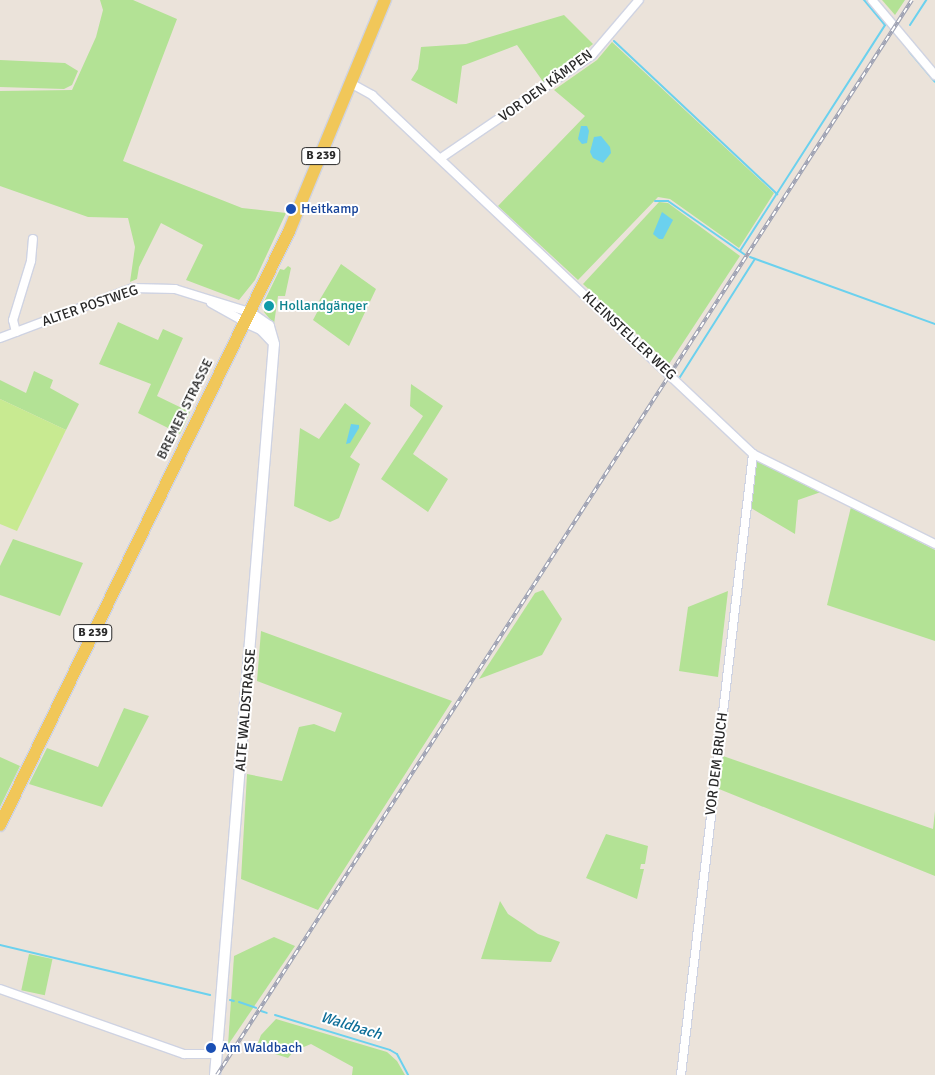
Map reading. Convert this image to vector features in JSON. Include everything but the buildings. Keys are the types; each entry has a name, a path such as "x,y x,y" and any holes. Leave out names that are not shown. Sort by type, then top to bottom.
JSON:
{"main road":[{"name":"BREMER STRASSE","path":"0,825 290,228 352,84 385,0"}],"street":[{"name":"VOR DEN KÄMPEN","path":"441,158 592,55 639,0"},
{"path":"872,0 935,75"},
{"name":"KLEINSTELLER WEG","path":"352,84 372,94 753,454 935,544"},
{"path":"16,332 13,320 31,261 33,239"},
{"name":"ALTER POSTWEG","path":"0,338 133,288 175,289 247,317"},
{"name":"ALTE WALDSTRASSE","path":"215,1075 274,344 269,326 247,317"},
{"name":"VOR DEM BRUCH","path":"681,1075 753,454"},
{"path":"0,989 184,1054 217,1054"}],"green space":[{"path":"100,0 133,0 177,19 123,161 242,208 286,213 255,280 239,300 186,280 203,245 161,223 139,267 137,279 130,282 135,247 128,218 88,217 0,186 0,91 72,90 96,37 103,10"},
{"path":"882,0 905,0 895,15"},
{"path":"564,15 593,44 544,83 517,45 462,66 457,104 411,80 418,69 421,47 466,44"},
{"path":"612,42 774,193 739,248 670,199 658,197 578,280 498,206 585,116 554,90 597,60"},
{"path":"0,60 65,63 78,71 72,85 64,89 0,87"},
{"path":"659,202 668,203 740,256 669,364 583,284"},
{"path":"341,264 376,289 349,346 313,320 322,303 319,301"},
{"path":"288,266 291,268 285,296 278,296 274,324 264,312 263,304 280,269 284,270"},
{"path":"118,322 158,340 163,329 183,338 157,396 190,412 180,434 138,413 151,384 99,364"},
{"path":"34,371 53,380 50,388 79,404 66,430 0,399 0,380 26,393"},
{"path":"411,384 443,406 413,454 448,479 428,512 381,479 423,416 410,406"},
{"path":"0,399 66,430 17,531 0,524"},
{"path":"345,403 371,423 350,457 360,464 339,518 330,522 294,506 300,428 319,439"},
{"path":"759,460 821,492 798,500 795,534 751,508 756,462"},
{"path":"851,507 935,550 935,641 827,605"},
{"path":"13,539 83,563 60,616 0,595 0,566"},
{"path":"543,590 562,619 542,655 479,679 535,593"},
{"path":"728,591 718,677 679,671 688,607"},
{"path":"261,631 452,701 318,910 241,879 247,774 282,781 299,727 314,724 335,732 342,713 257,681"},
{"path":"124,708 149,716 102,807 29,784 47,748 98,767"},
{"path":"723,756 933,829 935,811 935,876 719,789"},
{"path":"0,757 20,766 0,807"},
{"path":"606,834 648,846 645,864 641,864 640,869 644,869 637,899 586,878"},
{"path":"500,901 508,914 538,934 560,942 551,962 481,959"},
{"path":"274,937 295,946 228,1045 234,956"},
{"path":"29,954 52,959 45,995 21,990"},
{"path":"276,1019 387,1052 397,1061 405,1075 352,1075 353,1067 311,1044 294,1051 288,1058 256,1048 261,1035"}],"water":[{"path":"581,126 587,126 589,131 587,143 582,144 578,139"},
{"path":"601,136 610,147 611,153 603,163 593,158 590,152 594,137"},
{"path":"662,212 673,220 663,239 659,239 653,234"},
{"path":"351,424 359,425 359,428 350,443 346,444"}],"waterway":[{"path":"740,251 885,25 864,0"},
{"path":"910,25 926,0"},
{"path":"614,41 777,194"},
{"path":"909,51 935,82"},
{"path":"655,201 668,201 744,254"},
{"path":"750,257 935,324"},
{"path":"680,377 755,259"},
{"path":"0,945 210,995"},
{"name":"Waldbach","path":"230,1000 234,1001"},
{"name":"Waldbach","path":"239,1002 256,1008"},
{"name":"Waldbach","path":"261,1011 267,1013"},
{"name":"Waldbach","path":"275,1015 390,1050 397,1054 408,1075"}],"railway":[{"path":"217,1075 912,0"}],"place":[{"name":"Heitkamp","path":"291,209"},
{"name":"Hollandgänger","path":"269,306"},
{"name":"Am Waldbach","path":"211,1048"}]}
